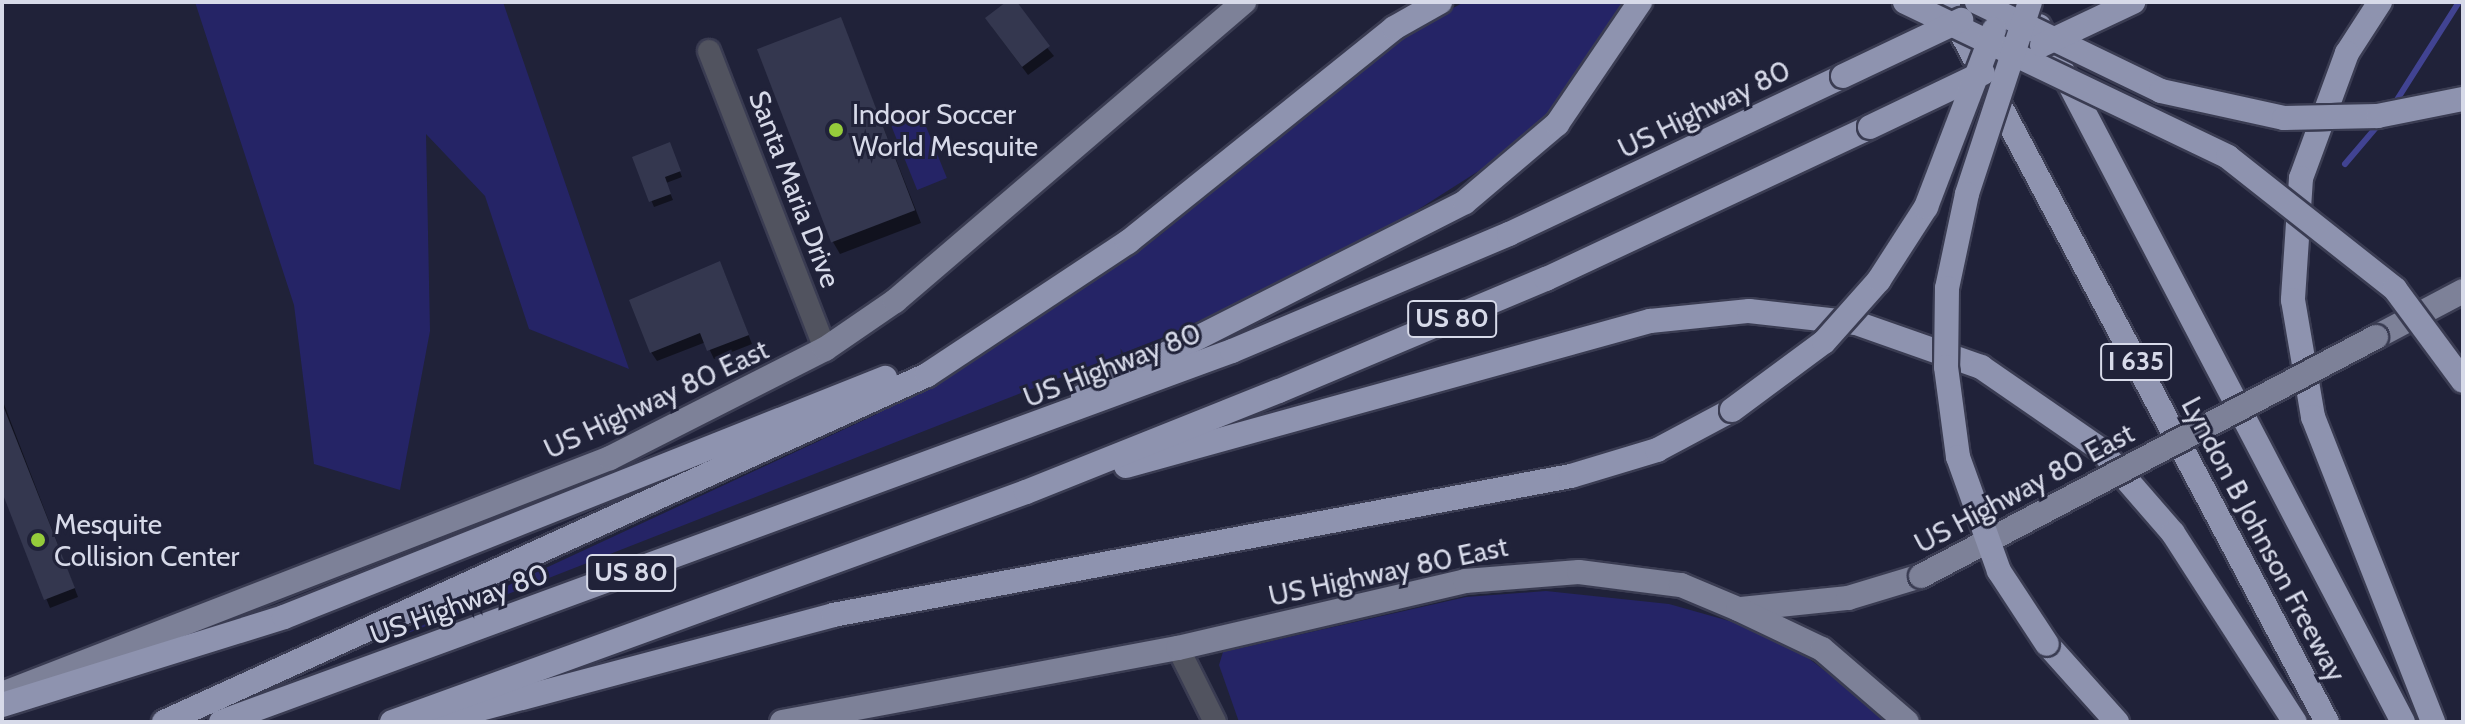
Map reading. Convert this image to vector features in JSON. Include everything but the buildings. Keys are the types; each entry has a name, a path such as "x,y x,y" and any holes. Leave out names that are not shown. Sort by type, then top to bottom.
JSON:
{"highway":[{"path":"164,722 841,418 964,353 1205,185 1394,28 1440,2"},
{"path":"1042,424 1101,384 1465,202 1557,124 1640,2"},
{"path":"1905,2 2228,157 2395,289 2463,381"},
{"name":"Lyndon B Johnson Freeway","path":"1945,2 2327,722"},
{"path":"1977,2 2161,91 2284,118 2378,116 2463,99"},
{"path":"433,722 833,615 1571,476 1657,450 1732,410 1824,342 1879,280 1926,207 2001,2"},
{"name":"US Highway 80","path":"221,722 1042,424 1374,294 2001,2"},
{"path":"2028,2 1967,194 1947,288 1946,367 1958,457 1999,571 2047,644 2117,722"},
{"name":"Lyndon B Johnson Freeway","path":"2028,2 2403,722"},
{"name":"US 80","path":"392,722 1026,492 1533,285 2133,2"},
{"path":"2380,2 2347,53 2301,178 2293,300 2313,417 2433,722"},
{"path":"2,705 284,617 749,437 1034,305"},
{"path":"1026,492 1650,321 1749,311 1856,323 1981,367 2100,449 2173,533 2295,722"}],"main road":[{"name":"US Highway 80 East","path":"2,694 610,458 825,349 895,301 1244,2"},
{"name":"US Highway 80 East","path":"782,722 1178,648 1465,581 1529,573 1631,575 1738,609 1848,598 1921,576 2463,291"},
{"path":"1738,609 1822,649 1907,722"}],"street":[{"name":"Santa Maria Drive","path":"709,51 825,349"},
{"path":"1178,648 1215,722"}],"shaded area":[{"path":"195,2 503,2 629,369 529,329 485,196 426,134 430,331 400,490 314,464 294,305"},
{"path":"1464,2 1626,2 1565,96 1510,151 1364,244 1164,337 393,639 875,415 977,359 1159,236 1390,43"},
{"path":"921,114 947,178 917,190 891,126"},
{"path":"1546,591 1669,604 1747,626 1808,658 1893,722 1239,722 1219,665 1223,652 1466,597"}],"waterway":[{"path":"2393,106 2459,2"},
{"path":"2345,164 2379,124"}],"place":[{"name":"Indoor Soccer World Mesquite","path":"836,130"},
{"name":"Mesquite Collision Center","path":"38,540"}]}
